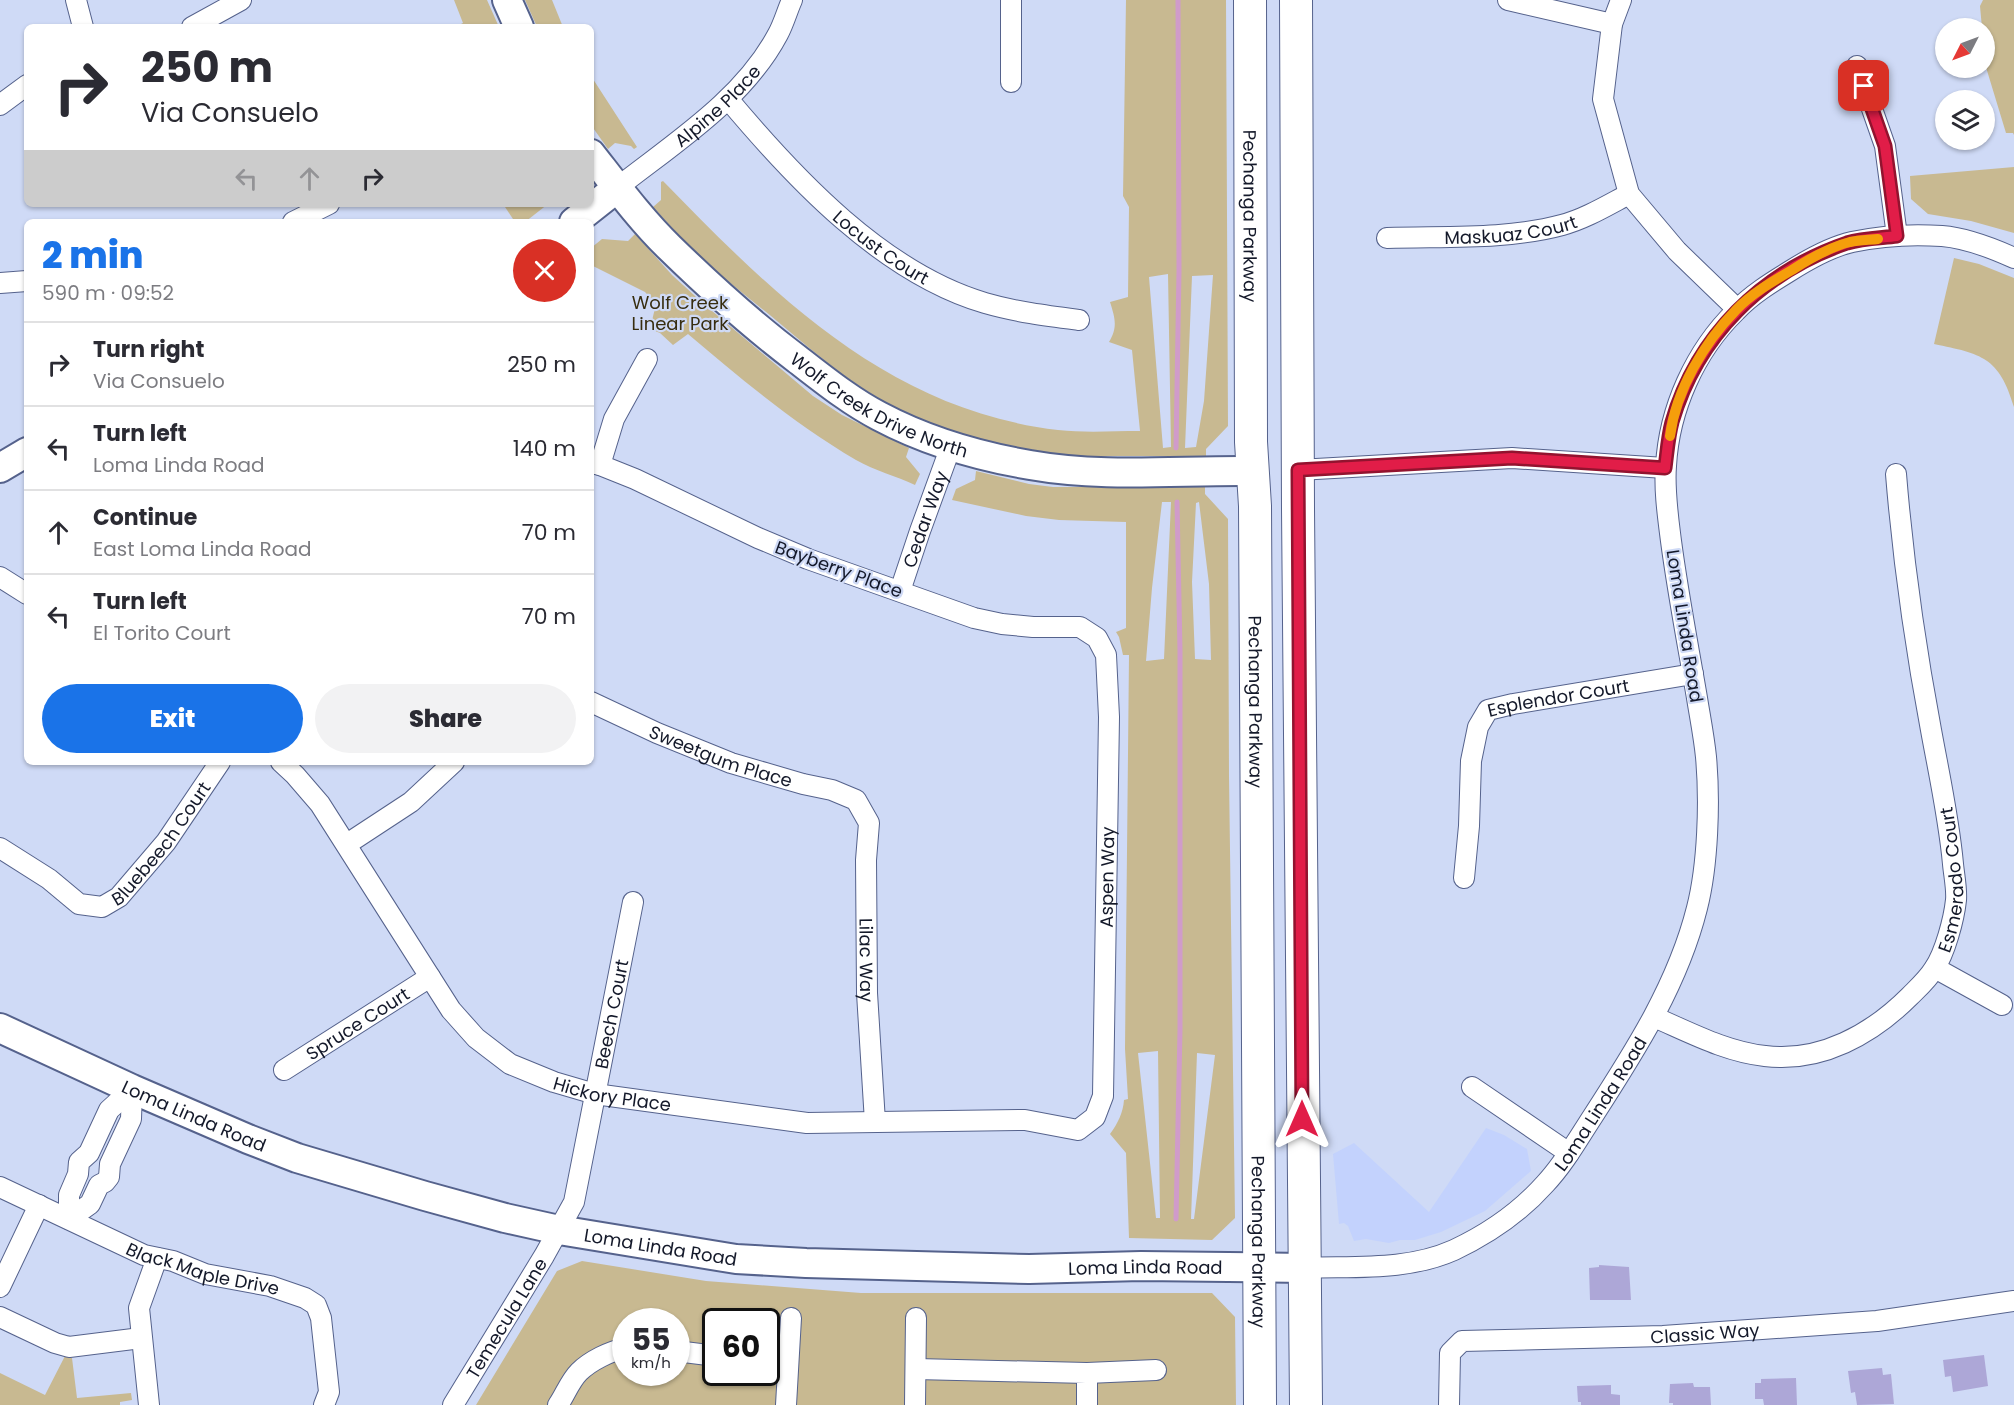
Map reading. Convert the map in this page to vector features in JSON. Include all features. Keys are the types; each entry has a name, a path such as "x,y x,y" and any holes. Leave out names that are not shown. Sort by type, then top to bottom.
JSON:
{"main road":[{"name":"Pechanga Parkway","path":"1250,0 1260,1405"},
{"path":"1296,0 1303,1238 1306,1405"},
{"path":"1252,471 1298,470"}],"street":[{"path":"76,0 82,24"},
{"path":"197,24 241,0"},
{"path":"507,0 518,24"},
{"name":"Alpine Place","path":"617,188 729,99 756,68 778,33 792,0"},
{"path":"1011,0 1011,82"},
{"path":"1508,0 1612,24"},
{"path":"1622,0 1612,24 1603,99 1629,194 1677,251 1737,309"},
{"path":"1857,66 1885,146 1897,236"},
{"path":"0,105 24,87"},
{"name":"Locust Court","path":"729,99 790,169 820,198 889,256 943,287 984,302 1021,311 1079,320"},
{"name":"Wolf Creek Drive North","path":"594,158 668,247 723,297 828,383 877,415 915,433 951,446 991,458 1032,466 1087,472 1252,471"},
{"path":"594,206 617,188"},
{"name":"Maskuaz Court","path":"1387,238 1508,234 1563,225 1629,194"},
{"path":"299,219 323,207"},
{"path":"578,219 593,207"},
{"name":"Loma Linda Road","path":"0,1028 248,1139 345,1174 560,1230 736,1259 1029,1269 1141,1266 1305,1268 1382,1267 1418,1262 1450,1252 1514,1214 1546,1183 1569,1153 1654,1017 1680,961 1698,906 1706,849 1706,756 1676,582 1668,524 1665,468 1671,424 1685,387 1703,351 1737,309 1775,280 1810,258 1849,243 1897,236 1944,236 1991,248 2014,258"},
{"path":"0,283 24,281"},
{"path":"595,464 614,419 647,359"},
{"name":"Cedar Way","path":"900,591 951,446"},
{"path":"0,468 24,455"},
{"path":"1298,470 1512,458 1665,468"},
{"name":"Bayberry Place","path":"595,464 680,499 758,538 808,559 974,618 1033,627 1080,627 1097,638"},
{"name":"Esmerado Court","path":"1654,1017 1732,1049 1754,1054 1792,1057 1818,1053 1841,1045 1893,1014 1935,968 1951,927 1956,897 1951,837 1915,644 1896,474"},
{"path":"0,577 24,592"},
{"name":"Aspen Way","path":"1095,1117 1103,1096 1109,717 1106,655 1097,638"},
{"name":"Esplendor Court","path":"1464,878 1469,826 1471,760 1478,727 1488,710 1693,674"},
{"name":"Sweetgum Place","path":"594,703 657,733 731,763 832,790 856,800"},
{"name":"Bluebeech Court","path":"0,848 49,879 79,904 102,907 119,897 166,842 218,765"},
{"name":"Hickory Place","path":"284,765 320,804 451,1010 476,1038 510,1064 554,1082 595,1094 807,1123 1025,1120 1078,1130 1095,1117"},
{"path":"347,844 411,802 451,765"},
{"name":"Lilac Way","path":"856,800 869,823 866,860 867,993 875,1122"},
{"name":"Beech Court","path":"560,1230 574,1202 633,902"},
{"path":"1935,968 2002,1005"},
{"name":"Spruce Court","path":"284,1070 430,978"},
{"path":"1472,1086 1569,1153"},
{"path":"69,1220 69,1195 78,1174 80,1162 89,1153 109,1110 132,1089"},
{"path":"69,1220 90,1204 99,1185 109,1177 110,1164 131,1119 132,1089"},
{"name":"Black Maple Drive","path":"0,1187 144,1255 173,1262 205,1274 270,1286 305,1298 316,1305 321,1318 329,1392 324,1405"},
{"path":"0,1287 39,1205"},
{"name":"Temecula Lane","path":"453,1405 560,1230"},
{"path":"148,1405 139,1308 157,1258"},
{"name":"Classic Way","path":"1449,1405 1450,1353 1462,1341 1663,1336 1866,1322 2014,1301"},
{"path":"0,1317 55,1343 69,1347 141,1338"},
{"path":"786,1405 791,1318"},
{"path":"915,1405 916,1318"},
{"path":"558,1405 578,1372 612,1352"},
{"path":"780,1364 789,1365"},
{"path":"916,1369 1087,1373 1156,1370"},
{"path":"1087,1373 1087,1405"}],"shaded area":[{"path":"1486,1128 1504,1135 1527,1149 1531,1171 1485,1211 1441,1232 1415,1240 1389,1243 1366,1239 1354,1241 1348,1226 1344,1223 1339,1224 1333,1154 1354,1143 1429,1212"}],"green space":[{"path":"454,0 487,0 498,24 461,24 463,23"},
{"path":"525,0 552,0 562,24 536,24"},
{"path":"1126,0 1226,0 1228,426 1206,449 1206,456 1089,457 1059,454 978,438 898,409 865,390 820,357 711,267 653,207 661,200 661,182 663,181 749,266 840,342 889,373 941,399 997,418 1058,430 1140,431 1132,350 1109,342 1114,332 1115,322 1110,302 1128,297 1129,207 1123,196","holes":["1168,274 1171,447 1163,448 1149,277","1213,275 1204,401 1196,447 1185,448 1192,276"]},
{"path":"1983,0 2014,0 2014,135 2006,133 1995,90 1993,90 1989,78 1995,78 1995,18 1981,18 1980,6"},
{"path":"594,81 637,147 634,149 631,146 615,143 608,149 594,129"},
{"path":"2014,167 2014,233 1971,221 1928,214 1911,199 1910,176"},
{"path":"505,207 544,207 529,219 513,219"},
{"name":"Wolf Creek Linear Park","path":"635,234 672,275 813,396 842,415 909,448 906,457 920,474 915,485 863,464 812,432 790,417 688,334 673,345 660,333 650,329 656,304 645,292 594,266 594,246 602,239 628,241"},
{"path":"1954,258 1979,264 2014,278 2014,407 2002,377 1986,360 1965,351 1934,344"},
{"path":"976,471 1029,484 1053,487 1205,487 1205,494 1228,519 1235,1218 1212,1240 1129,1238 1126,1153 1110,1134 1120,1118 1124,1100 1128,1099 1125,1049 1129,655 1123,655 1116,632 1126,628 1126,522 1059,520 1026,516 952,500 956,489 975,480","holes":["1162,502 1171,502 1164,659 1146,661","1199,502 1209,584 1211,660 1195,659 1192,582 1196,503","1158,1051 1160,1218 1156,1218 1138,1053","1197,1053 1215,1055 1194,1219 1191,1219"]},
{"path":"582,1261 706,1281 861,1293 1212,1293 1235,1317 1236,1405 476,1405 557,1271"},
{"path":"65,1356 72,1358 77,1398 131,1393 132,1400 120,1402 120,1405 0,1405 0,1373 45,1395"}],"building":[{"path":"1599,1265 1629,1267 1631,1300 1590,1300 1589,1268 1599,1267"},
{"path":"1984,1355 1988,1386 1953,1392 1951,1376 1945,1377 1943,1360"},
{"path":"1882,1368 1883,1375 1891,1374 1894,1404 1857,1405 1855,1392 1851,1393 1848,1371"},
{"path":"1796,1378 1797,1405 1764,1405 1763,1399 1755,1399 1755,1383 1761,1383 1761,1379"},
{"path":"1693,1383 1694,1387 1710,1387 1711,1405 1673,1405 1669,1403 1670,1384"},
{"path":"1611,1385 1611,1394 1620,1395 1620,1405 1581,1405 1581,1402 1578,1402 1577,1386"}],"waterway":[{"path":"1176,448 1179,271 1178,0"},
{"path":"1176,1219 1180,1030 1180,651 1177,502"}],"slow traffic":[{"path":"1670,436 1671,424 1685,387 1703,351 1737,309 1775,280 1810,258 1849,243 1878,239"}],"route":[{"path":"1302,1119 1298,470 1512,458 1665,468 1671,424 1685,387 1703,351 1737,309 1775,280 1810,258 1849,243 1897,236 1885,146 1864,86"}]}
